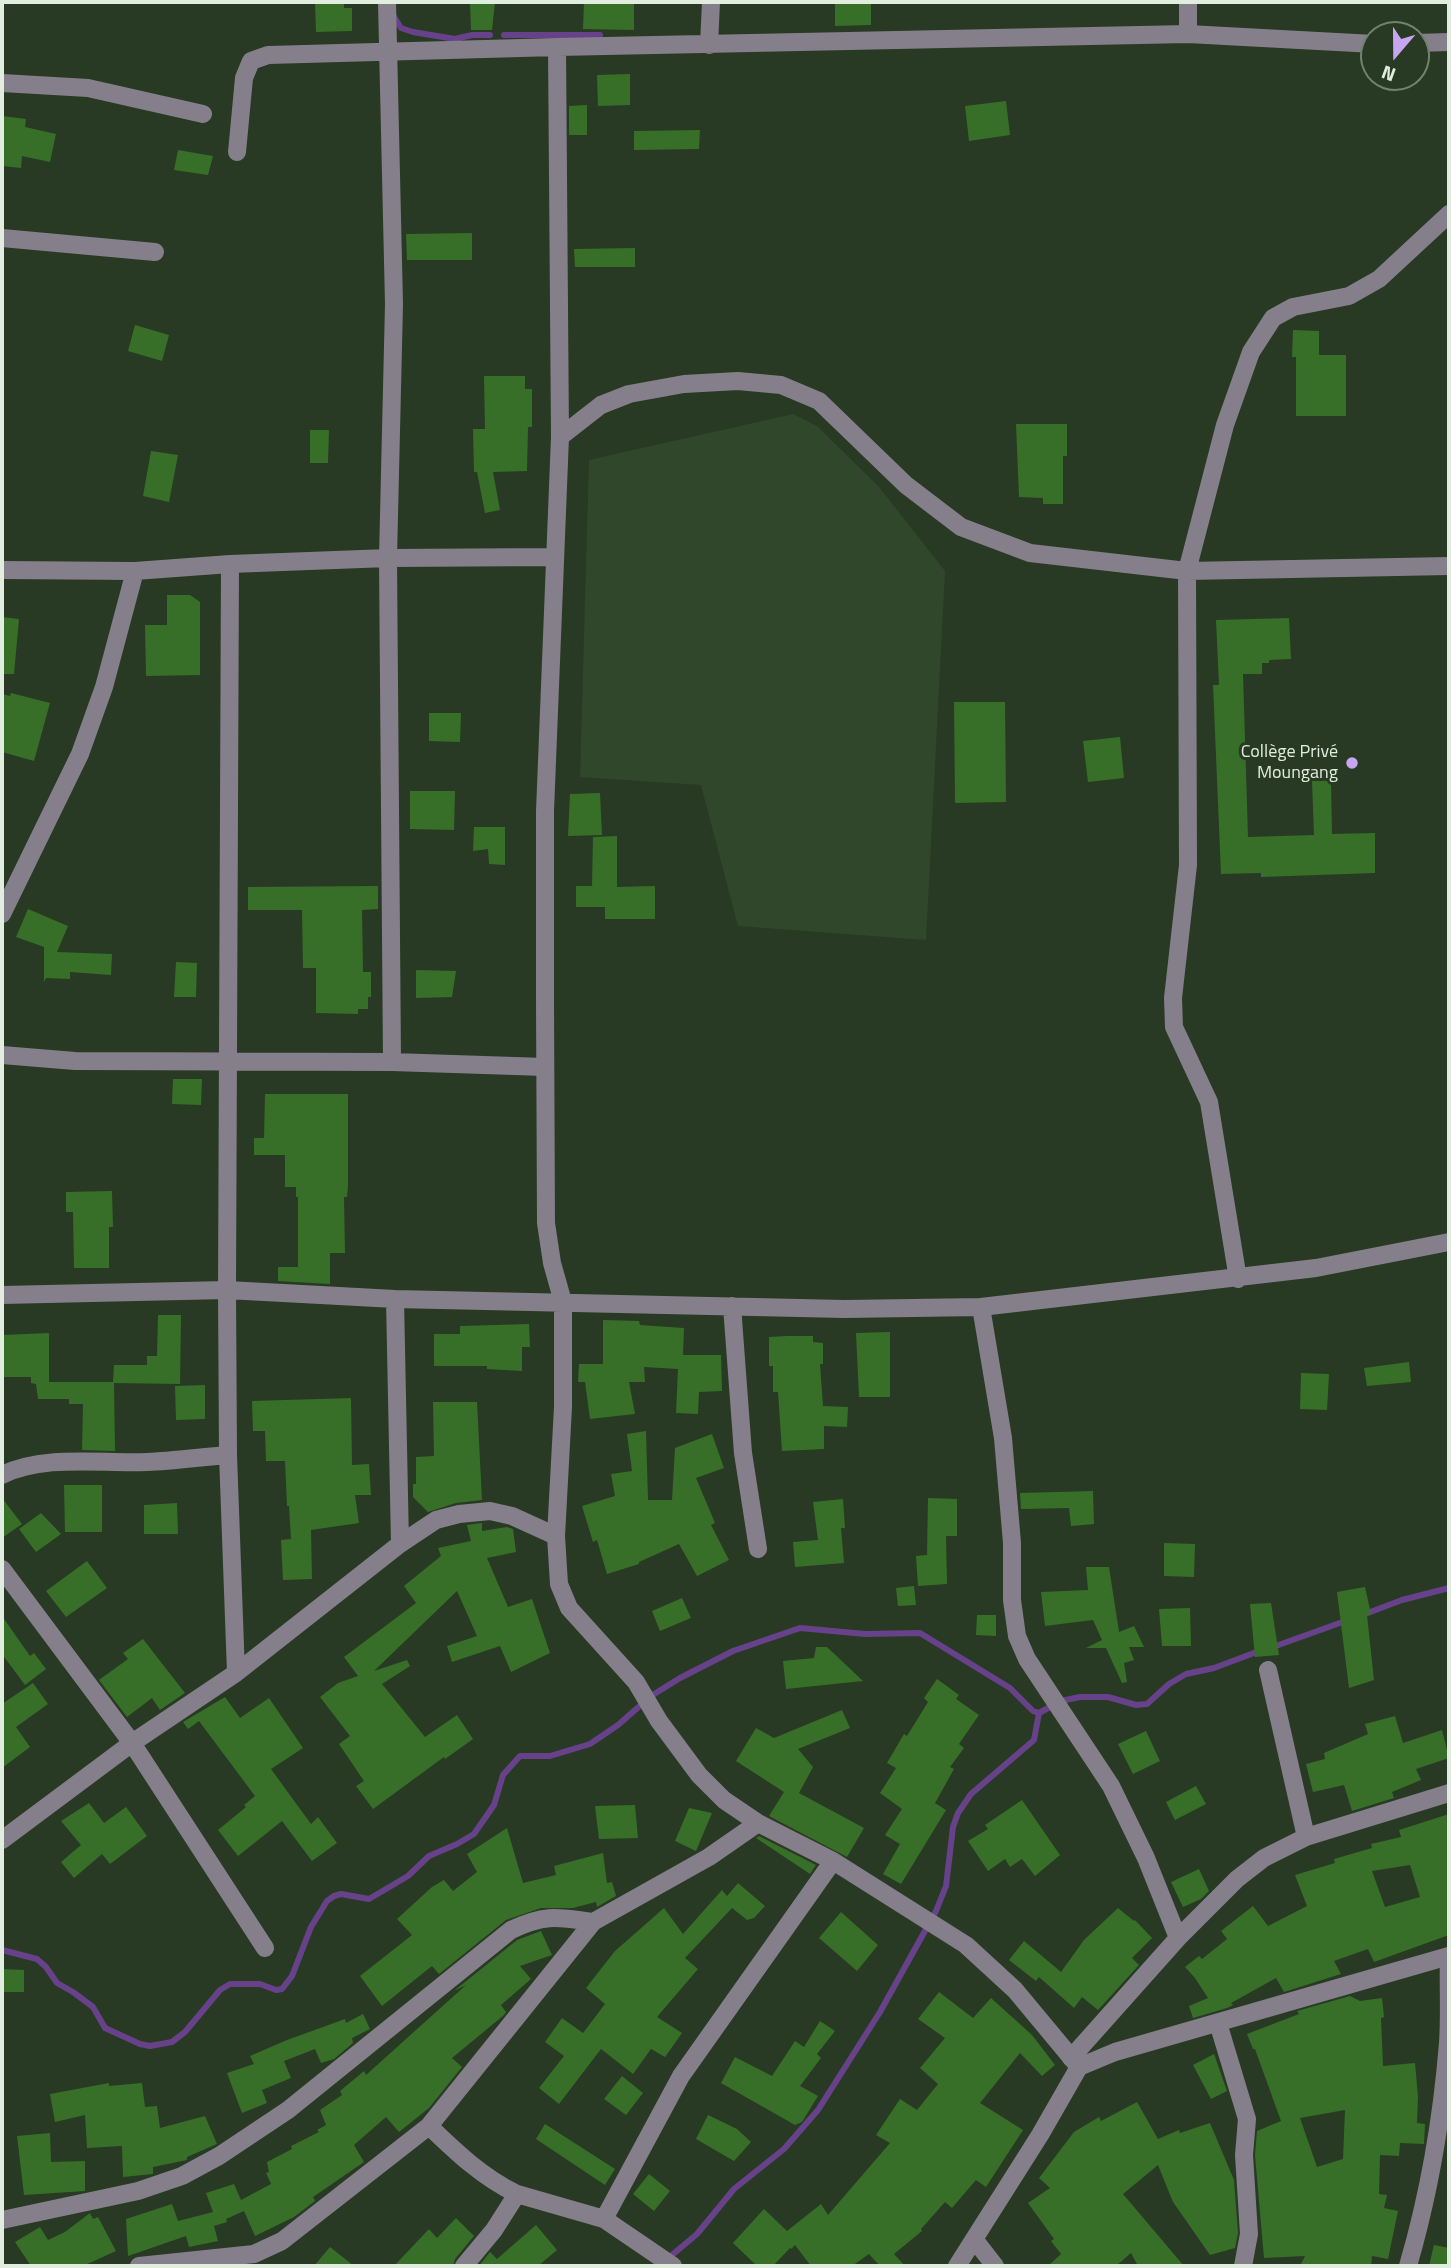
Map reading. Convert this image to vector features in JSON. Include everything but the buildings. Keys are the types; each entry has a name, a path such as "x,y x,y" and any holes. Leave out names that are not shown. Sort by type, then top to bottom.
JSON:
{"street":[{"path":"387,2 394,304 387,558 392,1062"},
{"path":"709,45 711,2"},
{"path":"1188,2 1188,34"},
{"path":"237,152 244,78 251,61 268,55 1188,34 1360,43"},
{"path":"1430,43 1449,42"},
{"path":"557,47 560,437 545,811 545,1223 551,1263 563,1302 563,1406 556,1536 559,1584 569,1608 636,1682 659,1721 699,1775 724,1800 758,1823 833,1861 966,1945 1016,1990 1075,2063"},
{"path":"2,82 88,88 203,114"},
{"path":"1238,1279 1209,1102 1174,1027 1173,998 1188,865 1187,571 1225,425 1251,352 1273,318 1293,307 1349,296 1379,279 1449,214"},
{"path":"2,238 155,252"},
{"path":"560,437 601,405 629,394 684,384 738,381 781,385 819,401 906,485 961,527 1030,553 1187,571 1449,566"},
{"path":"2,570 135,571 387,558 555,557"},
{"path":"230,564 227,1290 228,1455 236,1673"},
{"path":"2,914 80,754 104,688 135,571"},
{"path":"2,1055 75,1061 392,1062 545,1067"},
{"path":"2,1295 227,1290 395,1299 844,1309 981,1307 1238,1279 1316,1268 1449,1242"},
{"path":"395,1299 400,1544"},
{"path":"732,1306 743,1452 758,1549"},
{"path":"981,1307 1003,1438 1012,1543 1012,1600 1017,1636 1027,1659 1111,1786 1146,1858 1178,1938"},
{"path":"2,1475 18,1468 69,1462 148,1462 228,1455"},
{"path":"2,1840 132,1743 236,1673 400,1544 436,1520 459,1514 490,1511 512,1516 556,1536"},
{"path":"2,1569 132,1743 265,1948"},
{"path":"1268,1670 1306,1837"},
{"path":"957,2266 1075,2063 1178,1938 1237,1880 1264,1858 1306,1837 1449,1793"},
{"path":"139,2266 254,2254 282,2241 429,2126 593,1922 709,1857 758,1823"},
{"path":"604,2218 681,2076 833,1861"},
{"path":"2,2220 138,2191 182,2176 219,2156 288,2110 511,1930 532,1920 554,1917 593,1922"},
{"path":"1075,2063 1449,1957 1448,2042 1437,2134 1418,2232 1408,2266"},
{"path":"1218,2023 1247,2119 1244,2155 1249,2234 1243,2266"},
{"path":"429,2126 469,2165 517,2194 604,2218 673,2266"},
{"path":"464,2266 494,2230 517,2194"},
{"path":"974,2239 995,2266"}],"shaded area":[{"path":"793,414 817,426 879,487 945,571 926,940 738,926 701,785 580,777 589,460"}],"waterway":[{"path":"393,15 401,28 413,32 455,39 490,35"},
{"path":"504,35 600,35"},
{"path":"1365,1614 1402,1600 1449,1588"},
{"path":"1273,1647 1348,1620"},
{"path":"2,1950 37,1959 57,1983 93,2007 105,2028 140,2044 150,2046 172,2042 185,2032 220,1990 230,1984 260,1984 276,1990 282,1989 292,1976 311,1927 327,1901 334,1896 341,1894 369,1899 408,1876 429,1856 474,1834 494,1805 503,1775 520,1756 550,1756 590,1744 618,1725 651,1696 680,1678 733,1651 800,1628 865,1634 920,1633 1010,1688 1033,1711 1039,1713"},
{"path":"1039,1713 1061,1701 1080,1697 1108,1697 1136,1705 1147,1704 1169,1684 1186,1674 1214,1668 1262,1650"},
{"path":"666,2260 697,2234 734,2189 784,2149 818,2110 880,2012 936,1911 946,1886 953,1827 958,1813 971,1794 1034,1740 1039,1713"}],"place":[{"name":"Collège Privé Moungang","path":"1352,763"}]}
